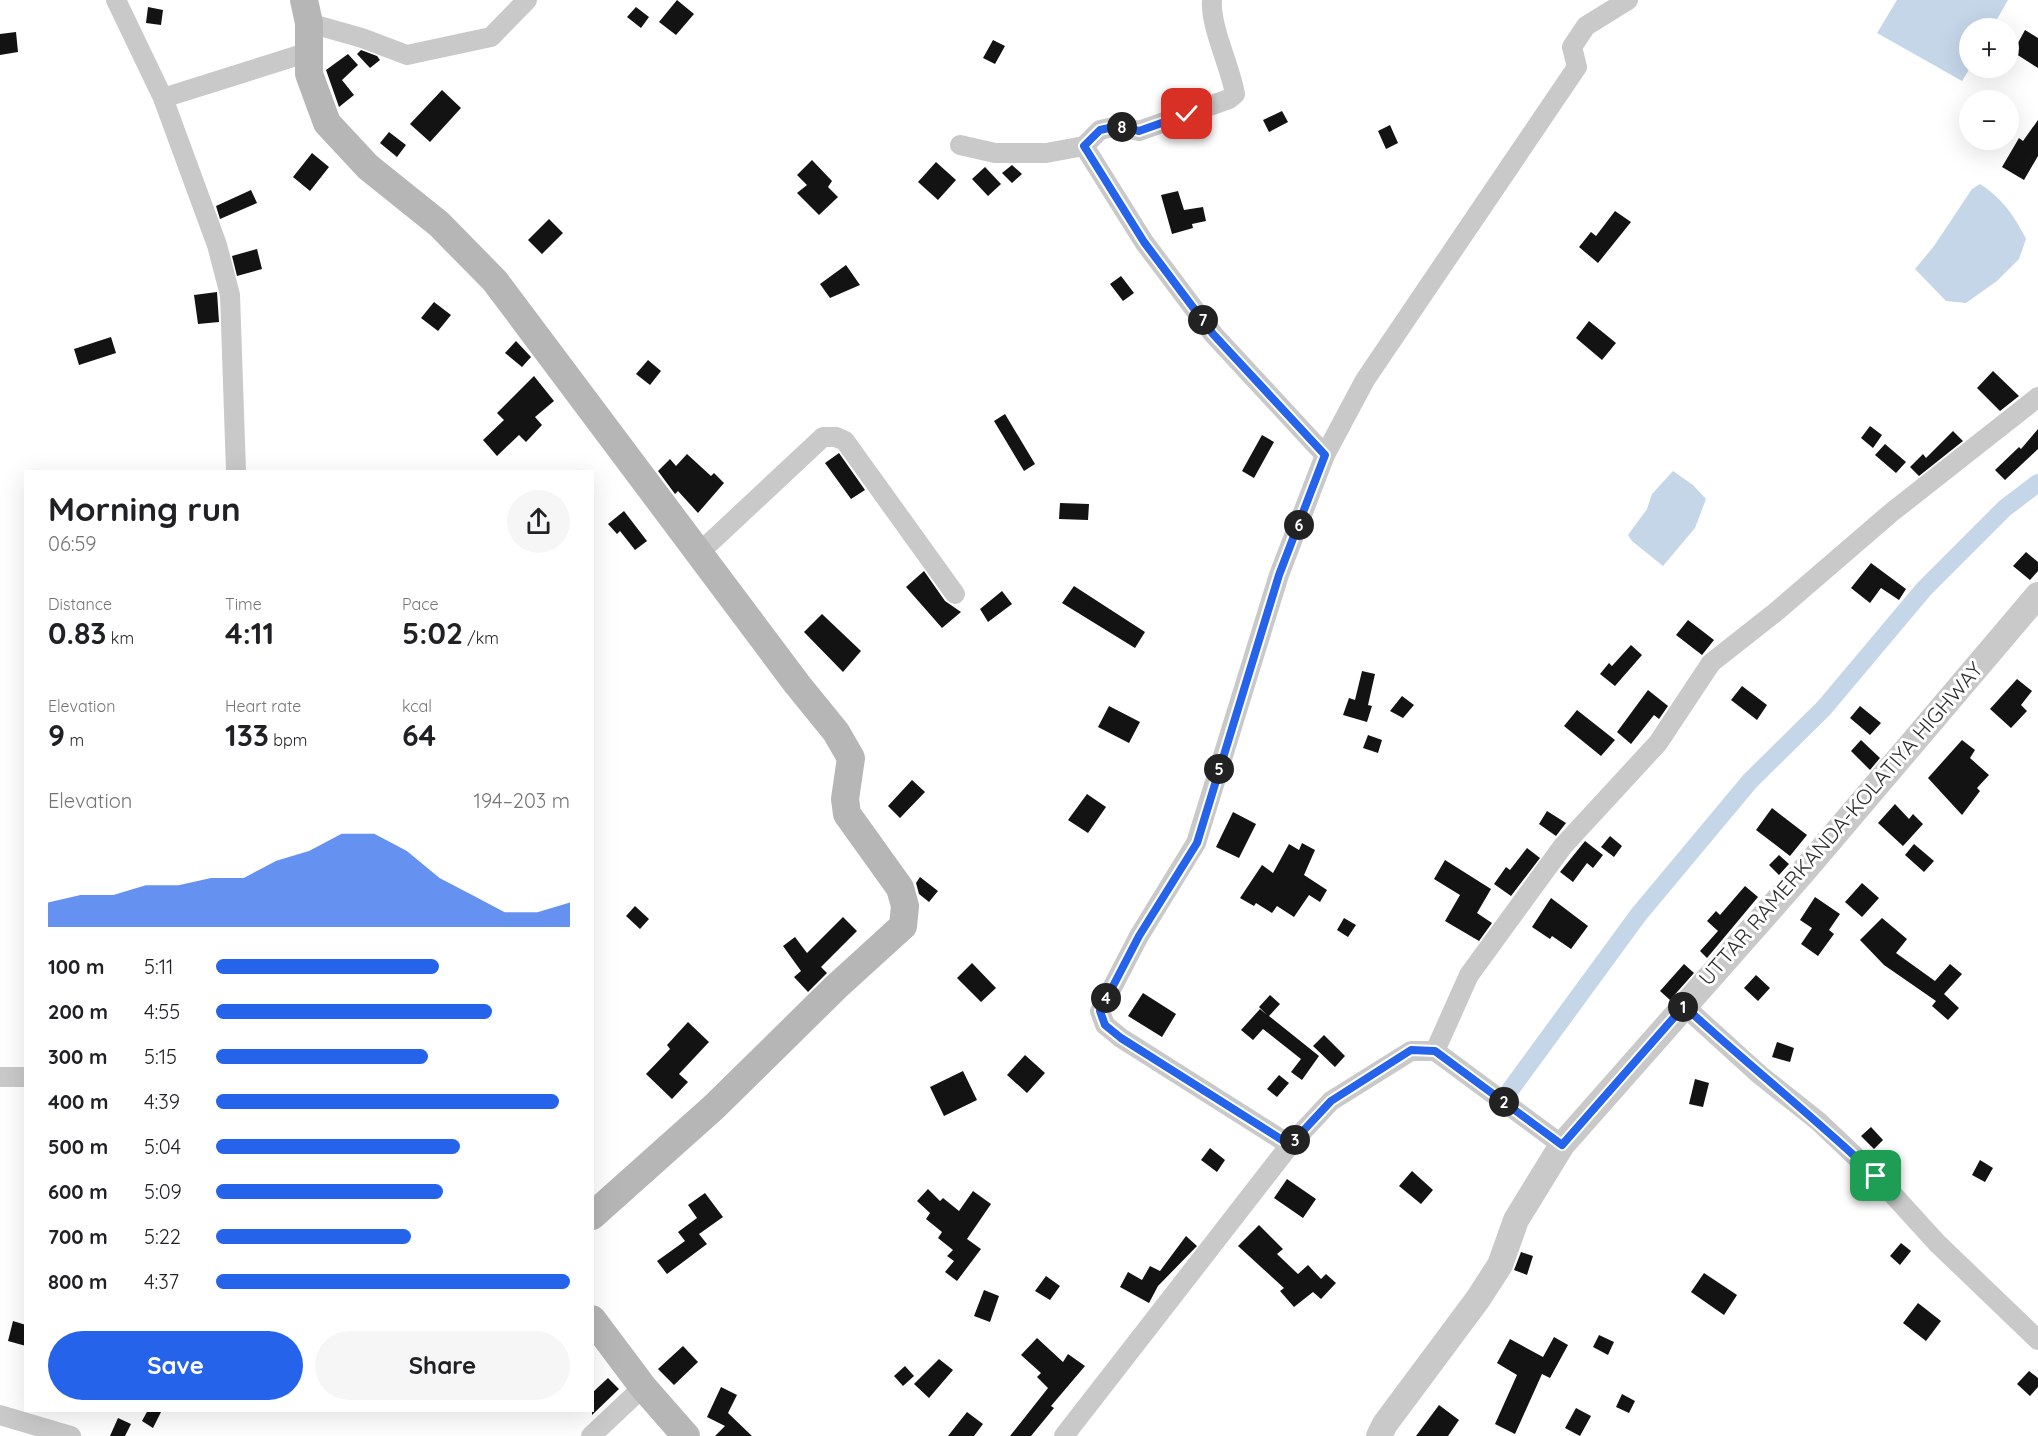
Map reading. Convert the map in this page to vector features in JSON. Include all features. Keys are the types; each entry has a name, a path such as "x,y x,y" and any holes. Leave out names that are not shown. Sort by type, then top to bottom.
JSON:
{"main road":[{"path":"306,11 309,74 327,123 368,167 439,224 495,281 797,684 836,732 851,758 845,799 847,814 900,888 905,906 903,926 836,987 714,1107 594,1214"},
{"path":"594,1321 643,1387 686,1436"}],"street":[{"path":"116,0 163,98 218,245 230,295 236,470"},
{"path":"306,11 362,38 407,55 491,37 527,0"},
{"path":"960,144 995,153 1036,153 1084,146 1100,130 1118,126 1139,131 1233,97 1232,74 1214,22 1212,0"},
{"path":"1290,1145 1121,1038 1105,1025 1100,1011 1139,936 1197,843 1279,575 1325,455 1365,380 1576,67 1572,47 1586,26 1628,0"},
{"path":"163,98 309,52"},
{"path":"1084,146 1144,242 1213,334 1325,455"},
{"path":"1435,1051 1468,975 1563,846 1658,743 1710,663 1777,611 1892,512 2038,397"},
{"path":"700,552 823,437 836,437 845,441 956,594"},
{"name":"UTTAR RAMERKANDA-KOLATIYA HIGHWAY","path":"1379,1436 1384,1424 1500,1265 1516,1220 1562,1145 1803,872 2038,595"},
{"path":"1684,1006 1760,1075 1818,1121 1876,1176 1954,1260 2038,1340"},
{"path":"1064,1436 1290,1145 1331,1101 1411,1050 1435,1051 1562,1145"},
{"path":"0,1077 24,1077"},
{"path":"591,1436 643,1387"},
{"path":"0,1415 71,1436"}],"water":[{"path":"1897,0 2008,0 1998,18 1959,18 1959,78 1964,78 1962,81 1877,33"},
{"path":"1980,184 2007,208 2026,239 2019,259 1997,281 1966,303 1946,301 1915,269 1934,246 1972,189"},
{"path":"1673,471 1693,485 1706,499 1695,528 1663,566 1632,541 1628,535 1647,509 1652,494"}],"building":[{"path":"677,0 694,14 676,35 659,22"},
{"path":"148,7 163,10 161,25 146,23"},
{"path":"636,7 649,17 641,28 627,17"},
{"path":"2025,30 2038,38 2038,68 2019,56 2019,41"},
{"path":"16,32 18,52 0,55 0,34"},
{"path":"993,40 1005,46 995,64 983,58"},
{"path":"361,50 377,56 380,60 370,68 357,54"},
{"path":"348,54 358,65 342,80 354,95 339,107 326,70"},
{"path":"442,90 461,108 430,142 410,124"},
{"path":"1282,111 1288,122 1269,132 1263,120"},
{"path":"2038,120 2038,156 2024,180 2002,167 2012,150 2019,150 2019,138 2023,141"},
{"path":"1390,125 1398,143 1386,149 1378,131"},
{"path":"389,132 406,145 397,157 380,143"},
{"path":"312,153 329,167 310,191 293,177"},
{"path":"812,160 832,181 828,187 838,197 819,215 797,193 807,185 797,175"},
{"path":"936,162 956,180 938,200 918,182"},
{"path":"1012,165 1022,174 1012,183 1002,173"},
{"path":"985,167 1001,184 988,196 972,179"},
{"path":"251,190 257,203 220,219 216,206"},
{"path":"1178,191 1184,210 1203,207 1206,221 1192,224 1193,228 1172,234 1161,195"},
{"path":"1615,211 1631,222 1598,263 1579,247 1591,232 1596,236"},
{"path":"549,219 563,233 542,254 528,240"},
{"path":"257,249 262,269 237,276 232,256"},
{"path":"846,265 860,285 830,298 820,284"},
{"path":"1121,276 1134,293 1123,301 1110,284"},
{"path":"217,292 219,322 198,324 194,295"},
{"path":"434,302 451,315 438,331 421,318"},
{"path":"1589,321 1616,343 1602,360 1576,338"},
{"path":"111,337 116,353 79,365 74,349"},
{"path":"516,341 531,357 522,367 505,353"},
{"path":"648,360 661,371 650,385 636,374"},
{"path":"1993,371 2019,396 2000,411 1977,388"},
{"path":"534,376 554,401 535,417 542,425 526,442 519,435 497,456 483,440 504,420 497,413"},
{"path":"1005,414 1035,464 1024,471 994,421"},
{"path":"1870,426 1882,435 1873,448 1861,438"},
{"path":"2038,429 2038,449 2005,480 1995,470 2019,447 2021,449"},
{"path":"1953,431 1963,441 1919,476 1910,467 1923,454 1926,458"},
{"path":"1262,435 1274,442 1254,478 1242,471"},
{"path":"1885,444 1906,462 1896,473 1875,455"},
{"path":"839,453 865,490 851,499 825,463"},
{"path":"687,454 711,476 714,473 724,483 698,513 678,491 675,494 658,471 670,459 676,466"},
{"path":"1060,503 1089,504 1088,520 1059,519"},
{"path":"624,511 647,541 635,550 620,531 617,534 608,524"},
{"path":"2026,552 2038,562 2038,571 2030,580 2013,566"},
{"path":"1871,563 1906,589 1899,600 1881,588 1870,603 1851,588"},
{"path":"924,571 945,601 961,612 942,628 906,587"},
{"path":"1074,586 1145,632 1135,648 1062,603"},
{"path":"1002,591 1012,604 988,622 980,609"},
{"path":"822,614 861,651 843,672 804,632"},
{"path":"1688,620 1714,640 1702,655 1676,635"},
{"path":"1631,645 1642,655 1615,686 1600,674 1609,663 1612,666"},
{"path":"1362,671 1375,674 1368,705 1372,706 1367,722 1343,715 1349,698 1355,700"},
{"path":"2017,679 2032,691 2021,705 2027,711 2011,728 1990,709"},
{"path":"1742,686 1767,705 1757,720 1731,700"},
{"path":"1648,690 1668,706 1659,719 1654,715 1631,744 1617,732"},
{"path":"1402,696 1414,705 1403,718 1390,711"},
{"path":"1109,706 1140,722 1129,743 1098,727"},
{"path":"1860,706 1881,723 1870,735 1850,718"},
{"path":"1577,710 1615,740 1601,756 1564,726"},
{"path":"1368,735 1382,740 1378,753 1363,748"},
{"path":"1861,740 1880,758 1870,770 1851,751"},
{"path":"1962,740 1975,750 1970,758 1989,775 1977,788 1980,791 1962,815 1928,778"},
{"path":"912,780 925,792 900,818 888,806"},
{"path":"1087,794 1106,807 1088,833 1068,820"},
{"path":"1895,804 1909,819 1913,814 1923,824 1903,846 1878,823"},
{"path":"1772,808 1807,835 1790,856 1756,830"},
{"path":"1547,811 1566,823 1556,836 1539,824"},
{"path":"1233,812 1256,824 1239,858 1216,847"},
{"path":"1610,836 1622,846 1614,857 1601,847"},
{"path":"1585,841 1603,855 1593,868 1587,863 1573,882 1560,872"},
{"path":"1302,843 1315,850 1304,875 1327,890 1320,902 1309,895 1294,917 1277,906 1272,913 1256,903 1254,906 1240,898 1262,865 1273,873 1289,844 1299,850"},
{"path":"1914,844 1934,861 1924,872 1905,855"},
{"path":"1527,848 1540,858 1511,896 1494,884 1506,867 1510,870"},
{"path":"1779,855 1789,864 1779,875 1769,865"},
{"path":"1445,860 1491,889 1477,913 1492,923 1479,941 1445,921 1460,895 1434,879"},
{"path":"920,877 938,891 929,902 919,894 916,883"},
{"path":"1862,883 1879,898 1862,917 1845,902"},
{"path":"1745,886 1758,897 1707,958 1700,951 1718,931 1707,921 1716,911 1720,915"},
{"path":"1815,897 1840,914 1829,930 1834,934 1818,956 1801,944 1812,928 1800,920"},
{"path":"1551,898 1588,926 1571,949 1552,936 1550,939 1532,927"},
{"path":"635,906 649,919 640,929 626,916"},
{"path":"843,917 857,931 821,967 827,973 808,992 794,977 801,971 783,946 795,937 807,953"},
{"path":"1344,918 1356,925 1348,937 1337,930"},
{"path":"1882,918 1907,939 1896,953 1935,981 1950,964 1962,974 1944,994 1959,1008 1948,1020 1932,1006 1936,1001 1884,965 1860,940"},
{"path":"972,963 996,988 981,1002 957,978"},
{"path":"1684,964 1694,973 1670,1000 1660,991"},
{"path":"1756,975 1770,988 1758,1001 1744,988"},
{"path":"1143,993 1176,1014 1162,1037 1128,1016"},
{"path":"1270,995 1280,1004 1269,1016 1319,1056 1302,1080 1291,1072 1301,1059 1263,1029 1253,1040 1241,1030 1260,1009 1267,1015 1259,1007"},
{"path":"688,1022 709,1042 679,1074 688,1082 672,1099 646,1074 670,1049 667,1045"},
{"path":"1324,1035 1345,1056 1335,1067 1313,1046"},
{"path":"1777,1042 1794,1048 1790,1062 1772,1057"},
{"path":"1025,1055 1045,1073 1027,1093 1007,1075"},
{"path":"963,1071 977,1100 944,1116 930,1087"},
{"path":"1279,1075 1289,1083 1277,1097 1267,1089"},
{"path":"1695,1079 1709,1083 1703,1107 1689,1104"},
{"path":"1871,1127 1883,1140 1874,1149 1861,1136"},
{"path":"1210,1148 1225,1160 1217,1172 1201,1160"},
{"path":"1980,1160 1993,1168 1985,1182 1972,1175"},
{"path":"1412,1171 1433,1190 1421,1204 1399,1186"},
{"path":"1287,1179 1316,1199 1303,1218 1274,1198"},
{"path":"928,1189 940,1201 943,1198 959,1211 973,1191 991,1204 967,1239 981,1249 957,1281 945,1272 954,1261 947,1256 953,1250 938,1238 942,1232 926,1219 930,1213 917,1201"},
{"path":"705,1193 723,1217 699,1234 707,1244 667,1274 657,1261 685,1241 678,1232 697,1218 688,1205"},
{"path":"1259,1225 1283,1249 1277,1254 1298,1274 1308,1265 1321,1279 1326,1274 1336,1283 1321,1299 1313,1292 1294,1307 1280,1291 1284,1288 1238,1246"},
{"path":"1186,1236 1197,1246 1158,1286 1149,1303 1120,1287 1128,1272 1142,1280 1150,1266 1160,1271"},
{"path":"1901,1243 1911,1251 1900,1265 1890,1256"},
{"path":"1521,1252 1533,1256 1527,1275 1514,1270"},
{"path":"1704,1273 1737,1295 1724,1315 1691,1292"},
{"path":"1046,1276 1060,1286 1050,1300 1035,1291"},
{"path":"984,1290 999,1296 990,1322 974,1316"},
{"path":"1918,1303 1941,1321 1926,1341 1903,1323"},
{"path":"13,1321 24,1324 24,1345 8,1341"},
{"path":"1599,1335 1614,1342 1608,1355 1593,1347"},
{"path":"1554,1337 1568,1345 1550,1378 1542,1374 1515,1434 1495,1424 1517,1375 1497,1363 1510,1339 1543,1357"},
{"path":"1037,1338 1063,1362 1068,1354 1085,1366 1051,1406 1054,1408 1031,1436 1010,1436 1048,1388 1037,1377 1041,1373 1021,1355"},
{"path":"683,1346 698,1362 674,1385 658,1369"},
{"path":"939,1359 953,1370 929,1398 914,1384"},
{"path":"905,1366 914,1376 903,1386 894,1376"},
{"path":"2029,1371 2038,1378 2038,1387 2030,1396 2017,1384"},
{"path":"608,1378 619,1389 592,1415 594,1391"},
{"path":"721,1387 737,1395 728,1413 752,1436 715,1436 725,1426 707,1417"},
{"path":"1622,1394 1635,1401 1629,1413 1616,1407"},
{"path":"1439,1405 1459,1420 1448,1436 1416,1436"},
{"path":"1576,1408 1591,1416 1580,1436 1565,1428"},
{"path":"147,1412 161,1412 153,1428 142,1421"},
{"path":"967,1412 983,1424 974,1436 948,1436"},
{"path":"118,1418 131,1424 125,1436 110,1436"}],"waterway":[{"path":"1505,1097 1639,914 1750,781 1824,708 1924,589 2005,508 2038,483"}],"route":[{"path":"1187,114 1139,131 1118,126 1100,130 1084,146 1144,242 1213,334 1325,455 1279,575 1197,843 1139,936 1100,1011 1105,1025 1121,1038 1290,1145 1331,1101 1411,1050 1435,1051 1562,1145 1684,1006 1760,1075 1818,1121 1876,1176"}]}
